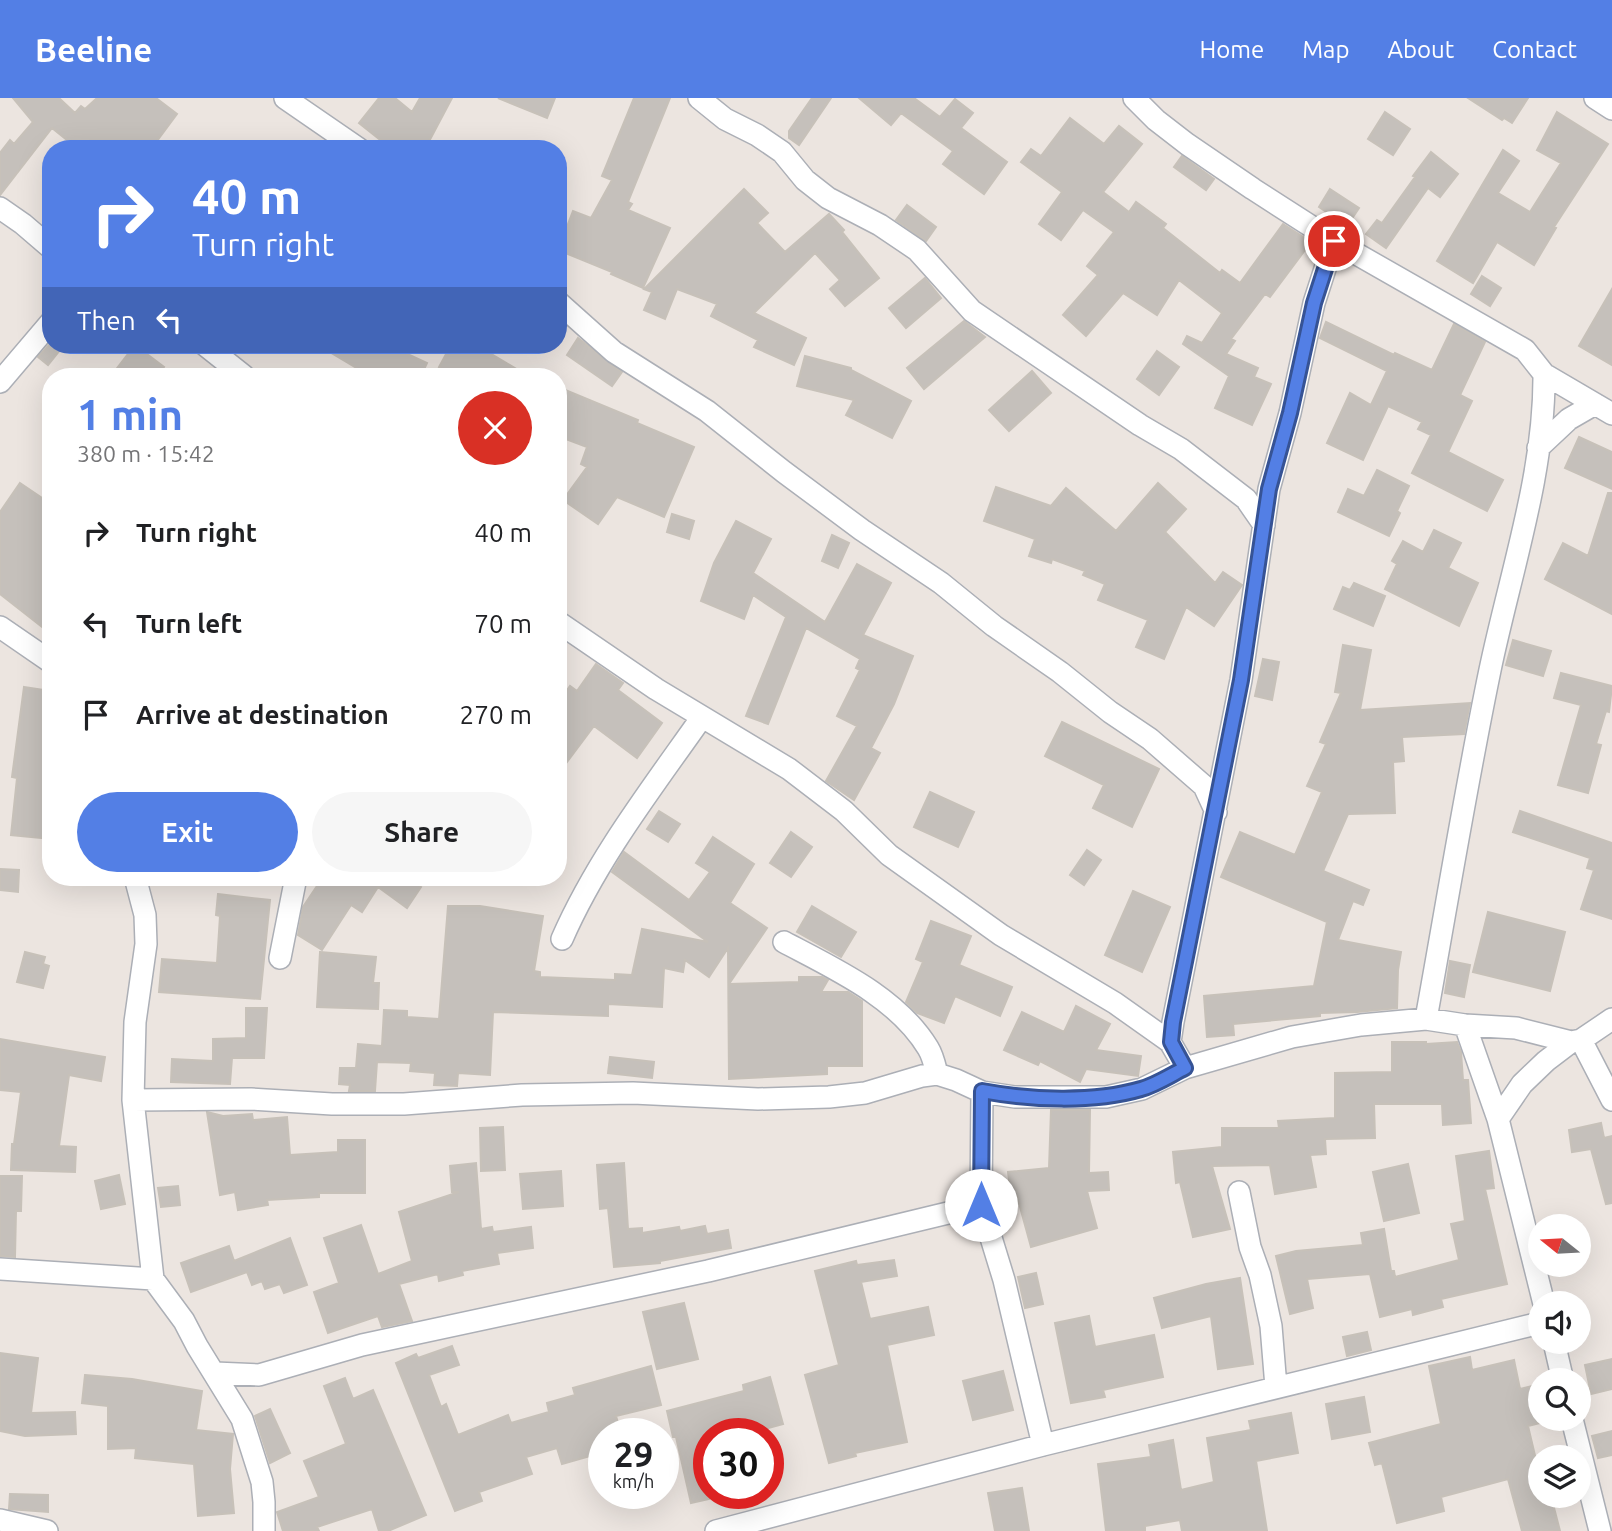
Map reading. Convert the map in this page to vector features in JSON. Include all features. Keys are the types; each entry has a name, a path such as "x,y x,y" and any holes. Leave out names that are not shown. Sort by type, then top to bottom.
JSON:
{"street":[{"path":"285,98 346,140"},
{"path":"699,98 725,119 757,135 782,152 805,180 828,198 880,225 917,250 972,311 1181,449 1246,499 1264,525"},
{"path":"1595,98 1612,109"},
{"path":"1138,99 1156,120 1187,145 1334,241 1525,351 1544,374 1603,409"},
{"path":"0,208 42,240"},
{"path":"1171,1042 1241,680 1269,489 1293,402 1314,303 1334,241"},
{"path":"567,310 614,352 707,411 806,489 941,583 994,626 1150,739 1204,786 1216,812"},
{"path":"0,382 42,332"},
{"path":"216,354 234,368"},
{"path":"1426,1019 1490,670 1523,525 1545,410 1544,374"},
{"path":"1538,448 1569,419 1603,409"},
{"path":"1246,499 1269,489"},
{"path":"0,627 42,656"},
{"path":"567,628 656,689 789,769 844,811 889,855 1001,935 1115,1003 1171,1042 1185,1068"},
{"path":"562,939 593,879 702,717"},
{"path":"137,886 145,915 146,944 135,1022 133,1100 153,1279 184,1321 242,1419 254,1452 263,1492 264,1531"},
{"path":"280,958 294,886"},
{"path":"784,942 867,987 910,1026 929,1049 937,1074"},
{"path":"1498,1118 1522,1084 1576,1041 1612,1018"},
{"path":"133,1100 251,1099 331,1104 404,1104 522,1096 633,1093 758,1098 829,1097 865,1093 937,1074 982,1091 1015,1097 1106,1097 1142,1089 1185,1068 1292,1037 1361,1025 1426,1019 1516,1028 1576,1041 1612,1100"},
{"path":"1465,1025 1498,1118 1541,1291"},
{"path":"982,1091 981,1205 1004,1280 1043,1445"},
{"path":"1239,1192 1271,1326 1276,1387"},
{"path":"215,1373 259,1375 362,1346 708,1271 981,1205"},
{"path":"0,1269 153,1279"},
{"path":"716,1531 1043,1445 1528,1326"},
{"path":"1576,1431 1600,1531"},
{"path":"0,1520 47,1531"}],"building":[{"path":"13,98 59,98 75,113 81,106 85,109 97,98 156,98 177,114 158,140 67,140 52,128 0,195 0,153 10,140 14,144 33,122"},
{"path":"379,98 395,98 412,112 420,98 452,98 430,140 380,140 359,123"},
{"path":"498,98 555,98 547,118"},
{"path":"634,98 670,98 628,202 632,204 628,210 670,228 643,288 567,254 567,227 573,211 591,218 612,180 602,176"},
{"path":"812,98 831,98 799,145 789,138 789,131"},
{"path":"859,98 914,98 940,117 955,99 973,113 961,128 1007,162 984,194 943,164 953,151 901,113 891,125"},
{"path":"1468,98 1528,98 1512,123 1504,118 1502,120"},
{"path":"1385,112 1410,129 1393,155 1368,139"},
{"path":"1557,112 1608,144 1554,227 1556,228 1534,265 1497,242 1473,283 1437,261 1503,150 1519,161 1498,193 1530,212 1561,163 1537,150"},
{"path":"1070,118 1104,144 1119,126 1142,144 1103,192 1129,212 1136,202 1166,224 1163,228 1220,273 1222,270 1240,283 1283,224 1311,242 1270,297 1265,294 1231,339 1235,341 1226,354 1258,368 1254,377 1271,384 1252,425 1215,408 1229,376 1183,344 1187,336 1202,343 1222,313 1179,280 1157,315 1123,293 1086,336 1063,315 1098,275 1087,266 1114,232 1083,210 1061,240 1039,224 1062,192 1021,162 1031,149 1041,156"},
{"path":"1431,152 1458,174 1440,197 1428,188 1386,248 1366,234 1377,220 1382,223"},
{"path":"1182,156 1214,179 1206,190 1174,167"},
{"path":"744,189 768,213 757,223 785,252 829,214 879,278 845,306 830,289 840,280 815,253 754,313 806,338 794,365 754,347 758,340 711,316 717,304 677,289 665,319 644,310 652,292 644,289"},
{"path":"1330,189 1359,208 1347,226 1319,207"},
{"path":"907,205 936,227 926,241 896,220"},
{"path":"1482,276 1501,288 1490,306 1471,294"},
{"path":"925,278 941,298 906,328 889,308"},
{"path":"1612,289 1612,365 1579,346"},
{"path":"964,321 985,337 924,389 907,368"},
{"path":"1326,322 1432,370 1454,324 1485,342 1460,395 1472,401 1448,452 1503,480 1487,511 1412,473 1431,435 1418,429 1422,422 1388,406 1363,460 1327,443 1350,393 1371,405 1387,371 1320,338"},
{"path":"578,338 622,372 612,386 567,355"},
{"path":"1157,351 1179,367 1159,395 1137,379"},
{"path":"42,353 57,354 48,365 38,357"},
{"path":"128,354 147,354 164,367 163,368 117,368"},
{"path":"333,354 408,354 427,363 425,368 357,368"},
{"path":"446,354 491,354 515,368 441,368"},
{"path":"805,356 851,368 911,401 892,438 846,415 854,400 797,386"},
{"path":"1032,371 1051,393 1009,431 989,410"},
{"path":"567,391 694,447 664,517 617,497 598,524 567,503 567,494 587,467 581,464 587,447 567,439"},
{"path":"1579,437 1612,452 1612,489 1565,468"},
{"path":"1377,470 1409,486 1389,536 1338,512 1348,489 1364,496"},
{"path":"20,483 42,498 42,627 0,594 0,512"},
{"path":"1158,483 1186,509 1165,532 1215,583 1223,572 1242,585 1214,626 1186,607 1164,659 1136,647 1148,620 1098,600 1105,584 1083,575 1085,571 1052,559 1051,563 1029,556 1035,539 984,521 996,487 1051,506 1066,488 1116,531"},
{"path":"1608,493 1612,493 1612,614 1545,579 1563,543 1588,556"},
{"path":"672,514 694,521 689,539 667,532"},
{"path":"736,521 771,539 753,573 825,622 857,564 891,583 863,635 913,656 894,704 871,748 880,753 854,800 826,781 857,726 837,716 860,670 856,668 860,659 806,628 768,724 746,716 786,617 753,595 744,619 701,601 714,563"},
{"path":"1434,530 1461,543 1448,568 1478,583 1459,626 1385,589 1397,564 1392,561 1403,541 1423,552"},
{"path":"832,535 849,543 838,568 822,561"},
{"path":"1354,583 1385,596 1373,626 1334,609 1343,587 1350,590"},
{"path":"1513,640 1551,651 1543,676 1506,665"},
{"path":"1343,645 1371,650 1360,710 1470,703 1464,734 1402,737 1404,761 1393,762 1395,813 1348,814 1323,871 1369,890 1363,905 1353,901 1338,940 1401,952 1397,1008 1320,1013 1320,1016 1233,1024 1234,1035 1207,1037 1204,996 1314,986 1327,922 1221,877 1240,832 1295,855 1322,792 1307,786 1326,744 1320,742 1341,693 1335,692"},
{"path":"1263,659 1279,662 1272,700 1255,696"},
{"path":"596,664 623,683 618,690 662,723 637,758 594,726 567,762 567,690 570,686 577,691"},
{"path":"1561,673 1612,686 1609,712 1606,711 1596,744 1601,745 1588,793 1558,785 1581,705 1554,698"},
{"path":"24,687 42,690 42,838 11,835 17,778 12,777"},
{"path":"1062,722 1159,769 1132,827 1093,808 1104,785 1045,756"},
{"path":"930,792 974,812 958,847 914,827"},
{"path":"659,811 680,824 668,842 647,829"},
{"path":"1520,811 1612,843 1612,919 1581,909 1594,870 1587,868 1590,858 1513,832"},
{"path":"791,832 812,847 791,877 770,863"},
{"path":"713,837 754,864 730,903 767,928 729,984 799,982 799,977 822,977 828,980 821,992 848,992 862,1001 862,1066 827,1066 827,1074 729,1079 728,948 709,977 685,960 683,972 664,968 662,1007 608,1004 608,1016 493,1012 490,1075 458,1073 457,1086 434,1085 435,1073 410,1071 411,1063 377,1062 375,1091 349,1091 350,1085 339,1084 340,1068 356,1068 358,1044 382,1046 384,1010 407,1011 407,1017 439,1019 448,906 480,906 543,916 534,971 540,972 540,977 615,980 615,974 632,975 642,929 708,942 612,872 624,852 689,900 710,872 696,863"},
{"path":"1087,850 1101,860 1084,885 1070,875"},
{"path":"0,869 19,870 18,892 0,890"},
{"path":"317,886 421,887 407,908 378,887 362,912 351,905 322,950 298,935 303,907"},
{"path":"1133,891 1170,907 1142,972 1105,955"},
{"path":"218,894 270,900 260,999 159,992 162,959 217,963 220,916 216,915"},
{"path":"812,906 856,932 841,957 797,932"},
{"path":"1488,912 1565,932 1550,991 1473,972"},
{"path":"931,921 971,936 959,965 1012,987 1000,1016 955,996 944,1023 917,1013 906,1002 923,962 916,959"},
{"path":"25,952 45,957 43,964 49,966 43,988 17,982"},
{"path":"320,952 376,957 373,983 379,983 378,1009 317,1007"},
{"path":"1450,961 1470,965 1464,997 1445,993"},
{"path":"1076,1006 1110,1024 1096,1050 1141,1056 1138,1076 1086,1069 1080,1082 1040,1061 1038,1065 1004,1050 1022,1012 1064,1032"},
{"path":"246,1008 267,1008 264,1058 232,1058 230,1084 171,1082 172,1059 213,1061 213,1039 246,1038"},
{"path":"0,1039 105,1057 101,1081 69,1075 59,1146 76,1147 75,1172 11,1170 12,1144 21,1092 0,1090"},
{"path":"1392,1042 1457,1042 1461,1052 1463,1080 1468,1080 1471,1123 1443,1125 1442,1104 1374,1104 1375,1138 1325,1139 1326,1154 1310,1155 1316,1187 1275,1194 1270,1165 1212,1166 1230,1229 1193,1237 1180,1182 1176,1183 1173,1152 1222,1147 1222,1128 1279,1128 1278,1121 1335,1118 1335,1073 1392,1072"},
{"path":"610,1057 654,1062 652,1078 608,1073"},
{"path":"1051,1110 1090,1110 1089,1173 1108,1172 1109,1190 1087,1191 1097,1228 1031,1247 1017,1196 1011,1196 1008,1172 1049,1168"},
{"path":"207,1112 223,1116 252,1114 253,1120 287,1117 290,1155 338,1152 338,1140 365,1140 365,1193 319,1193 319,1197 267,1200 268,1205 238,1210 235,1192 220,1195"},
{"path":"1601,1123 1604,1138 1612,1136 1612,1203 1606,1204 1591,1149 1572,1152 1569,1130"},
{"path":"503,1127 505,1170 481,1171 480,1128"},
{"path":"1489,1151 1494,1188 1485,1189 1507,1284 1441,1299 1443,1307 1413,1315 1412,1309 1380,1317 1370,1274 1307,1279 1313,1308 1290,1314 1276,1256 1296,1251 1363,1245 1361,1233 1384,1229 1391,1271 1394,1271 1395,1277 1459,1260 1451,1224 1465,1221 1456,1156"},
{"path":"476,1163 481,1229 492,1227 493,1232 531,1227 533,1248 497,1253 499,1264 462,1271 463,1275 439,1281 438,1274 399,1284 412,1321 382,1327 378,1316 328,1333 314,1292 339,1283 324,1238 361,1225 378,1274 412,1261 399,1212 459,1192 452,1192 450,1166"},
{"path":"624,1163 628,1229 642,1228 642,1233 679,1227 680,1231 705,1226 707,1234 728,1230 731,1248 660,1263 614,1267 608,1208 600,1209 597,1165"},
{"path":"1408,1164 1419,1213 1384,1221 1373,1172"},
{"path":"561,1171 563,1206 523,1209 520,1174"},
{"path":"119,1175 125,1204 101,1209 95,1181"},
{"path":"0,1176 22,1176 21,1211 16,1211 15,1257 0,1256"},
{"path":"178,1186 180,1205 161,1207 158,1188"},
{"path":"290,1238 307,1285 284,1293 280,1284 265,1289 262,1281 252,1285 247,1272 191,1292 181,1263 229,1246 234,1261"},
{"path":"894,1260 897,1276 861,1282 870,1319 928,1307 934,1335 887,1345 907,1442 855,1453 856,1456 829,1463 805,1375 839,1365 815,1271 856,1261 857,1265"},
{"path":"1036,1273 1043,1304 1025,1308 1018,1277"},
{"path":"1240,1278 1253,1364 1218,1369 1211,1316 1162,1328 1154,1298"},
{"path":"684,1303 698,1359 657,1369 643,1312"},
{"path":"1089,1316 1095,1347 1154,1335 1163,1377 1103,1390 1105,1397 1071,1403 1055,1323"},
{"path":"1367,1332 1371,1350 1347,1356 1343,1337"},
{"path":"452,1346 459,1365 429,1375 441,1407 446,1404 458,1435 508,1415 511,1423 549,1412 547,1403 575,1395 573,1388 651,1366 661,1405 617,1418 588,1418 588,1457 562,1464 557,1448 526,1457 532,1474 479,1492 482,1501 455,1511 396,1363 416,1354 418,1358"},
{"path":"0,1353 38,1358 31,1413 75,1412 76,1434 25,1436 0,1431"},
{"path":"1470,1357 1472,1370 1514,1360 1520,1389 1528,1387 1528,1431 1532,1445 1528,1445 1528,1508 1554,1508 1560,1531 1522,1531 1508,1479 1441,1497 1444,1511 1397,1523 1382,1463 1375,1465 1369,1443 1441,1424 1429,1366"},
{"path":"1612,1359 1612,1389 1591,1394 1591,1368 1586,1368 1585,1365"},
{"path":"1003,1371 1013,1410 973,1420 963,1381"},
{"path":"85,1375 132,1379 202,1391 196,1430 233,1434 230,1469 234,1513 198,1516 194,1464 135,1458 136,1448 108,1449 108,1406 82,1403"},
{"path":"770,1377 781,1418 693,1418 691,1503 679,1450 679,1418 669,1418 667,1411 744,1391 743,1385"},
{"path":"345,1378 353,1399 373,1390 426,1515 388,1531 379,1531 372,1509 317,1527 319,1531 283,1531 277,1512 319,1497 304,1461 346,1444 324,1386"},
{"path":"1364,1397 1370,1432 1332,1439 1326,1404"},
{"path":"270,1409 290,1453 270,1463 255,1416"},
{"path":"1291,1413 1298,1453 1256,1461 1267,1531 1182,1531 1180,1520 1145,1526 1145,1531 1106,1531 1098,1464 1151,1457 1149,1445 1173,1440 1181,1490 1214,1482 1207,1438 1251,1430 1249,1421"},
{"path":"1612,1431 1612,1455 1598,1458 1592,1436"},
{"path":"1022,1488 1029,1531 995,1531 988,1493"},
{"path":"10,1494 48,1495 48,1512 9,1509"}],"route":[{"path":"981,1205 982,1091 1015,1097 1106,1097 1142,1089 1185,1068 1171,1042 1173,1022 1241,680 1269,489 1307,345 1314,303 1334,241"}]}
